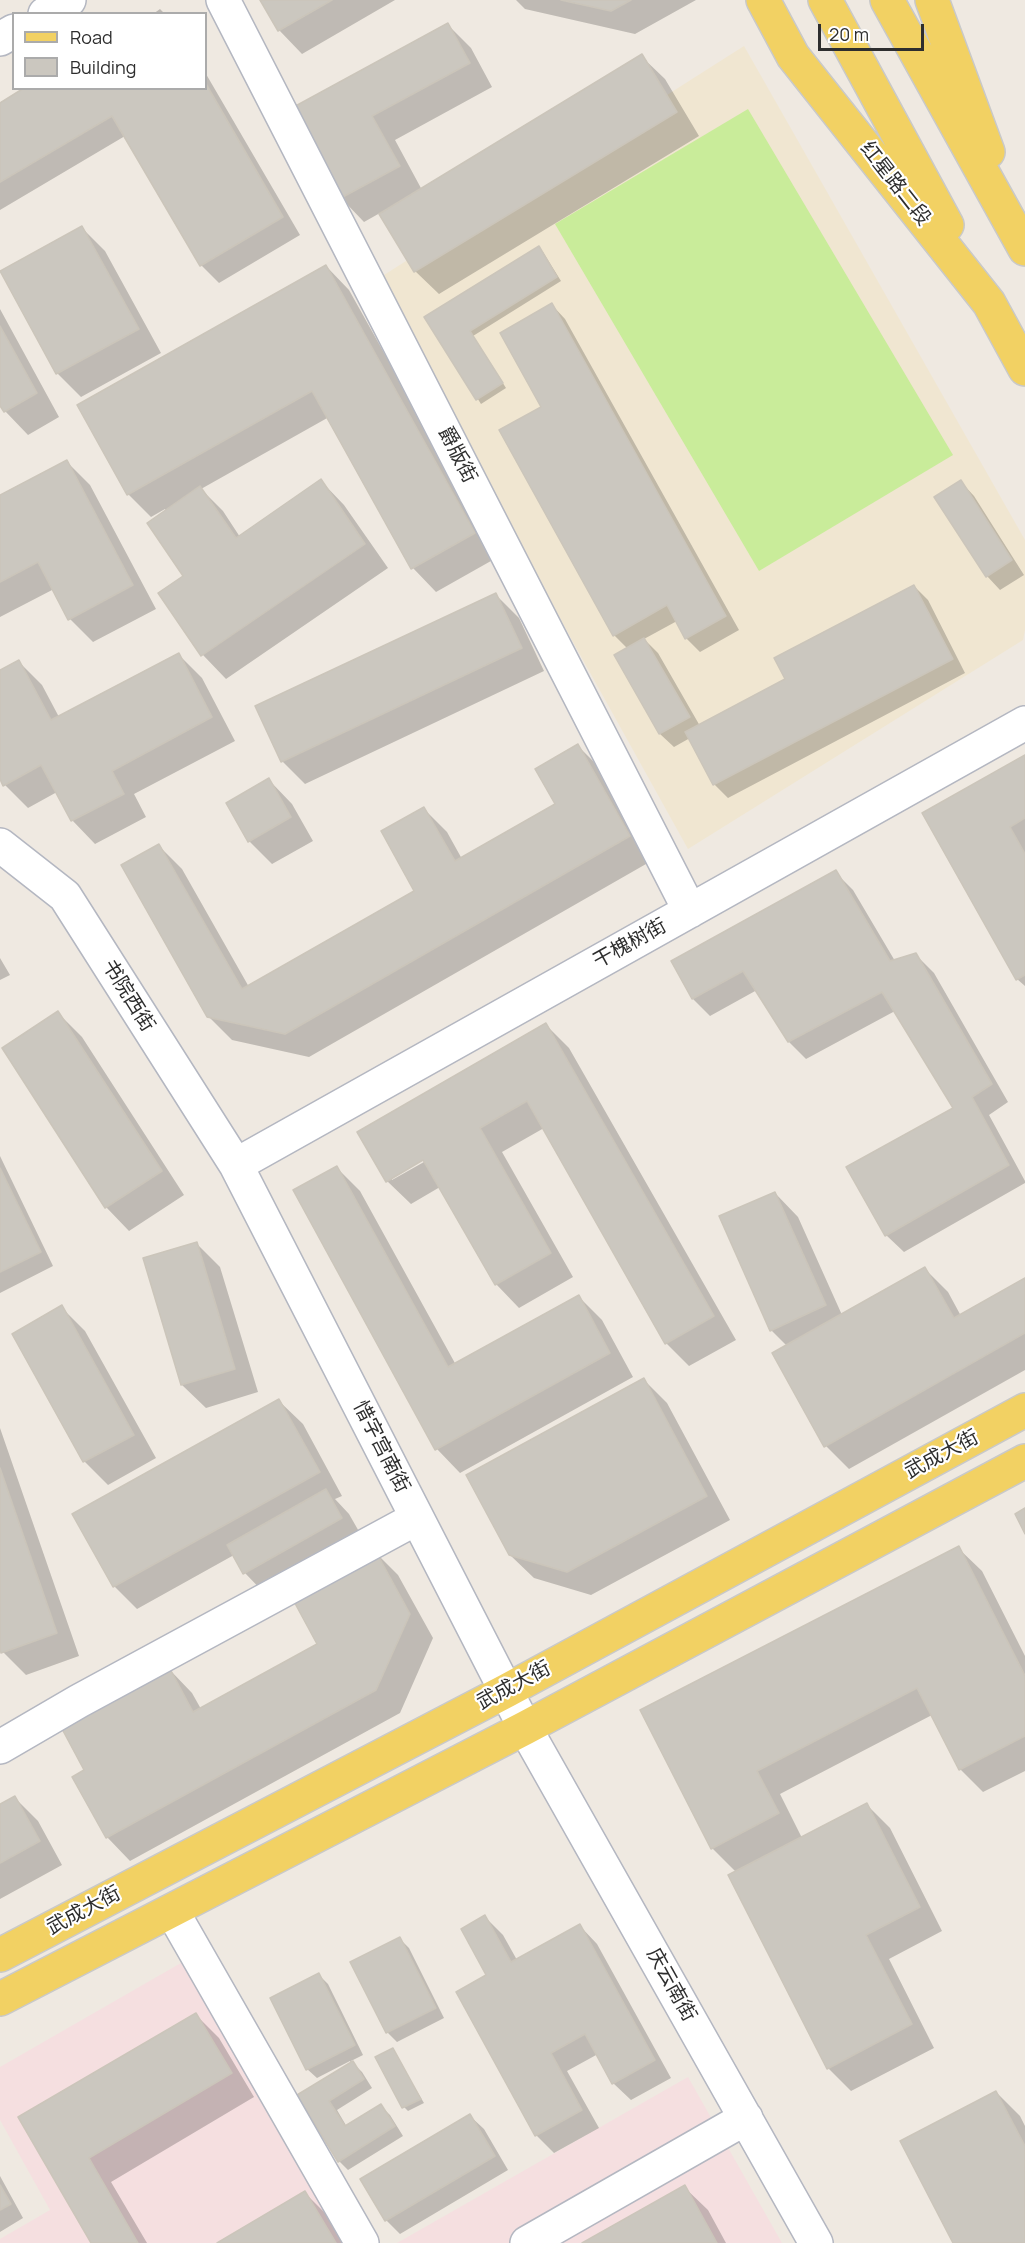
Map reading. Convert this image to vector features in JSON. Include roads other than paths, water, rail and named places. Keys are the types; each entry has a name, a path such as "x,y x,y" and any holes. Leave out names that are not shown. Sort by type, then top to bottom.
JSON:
{"main road":[{"name":"红星路二段","path":"764,0 793,56 989,303 1025,369"},
{"path":"825,0 989,303"},
{"path":"887,0 1025,249"},
{"path":"932,0 1025,249"},
{"name":"武成大街","path":"0,1955 506,1691 1025,1410"},
{"name":"武成大街","path":"0,2000 525,1728 1025,1461"}],"street":[{"path":"48,12 69,0"},
{"name":"爵版街","path":"223,0 690,911"},
{"name":"干槐树街","path":"236,1166 1025,723"},
{"name":"书院西街","path":"0,845 65,896 236,1166"},
{"name":"惜字宫南街","path":"236,1166 525,1728"},
{"path":"2,1739 79,1701 417,1518"},
{"name":"庆云南街","path":"525,1728 816,2243"},
{"path":"172,1911 362,2243"},
{"path":"527,2243 746,2118"}]}
